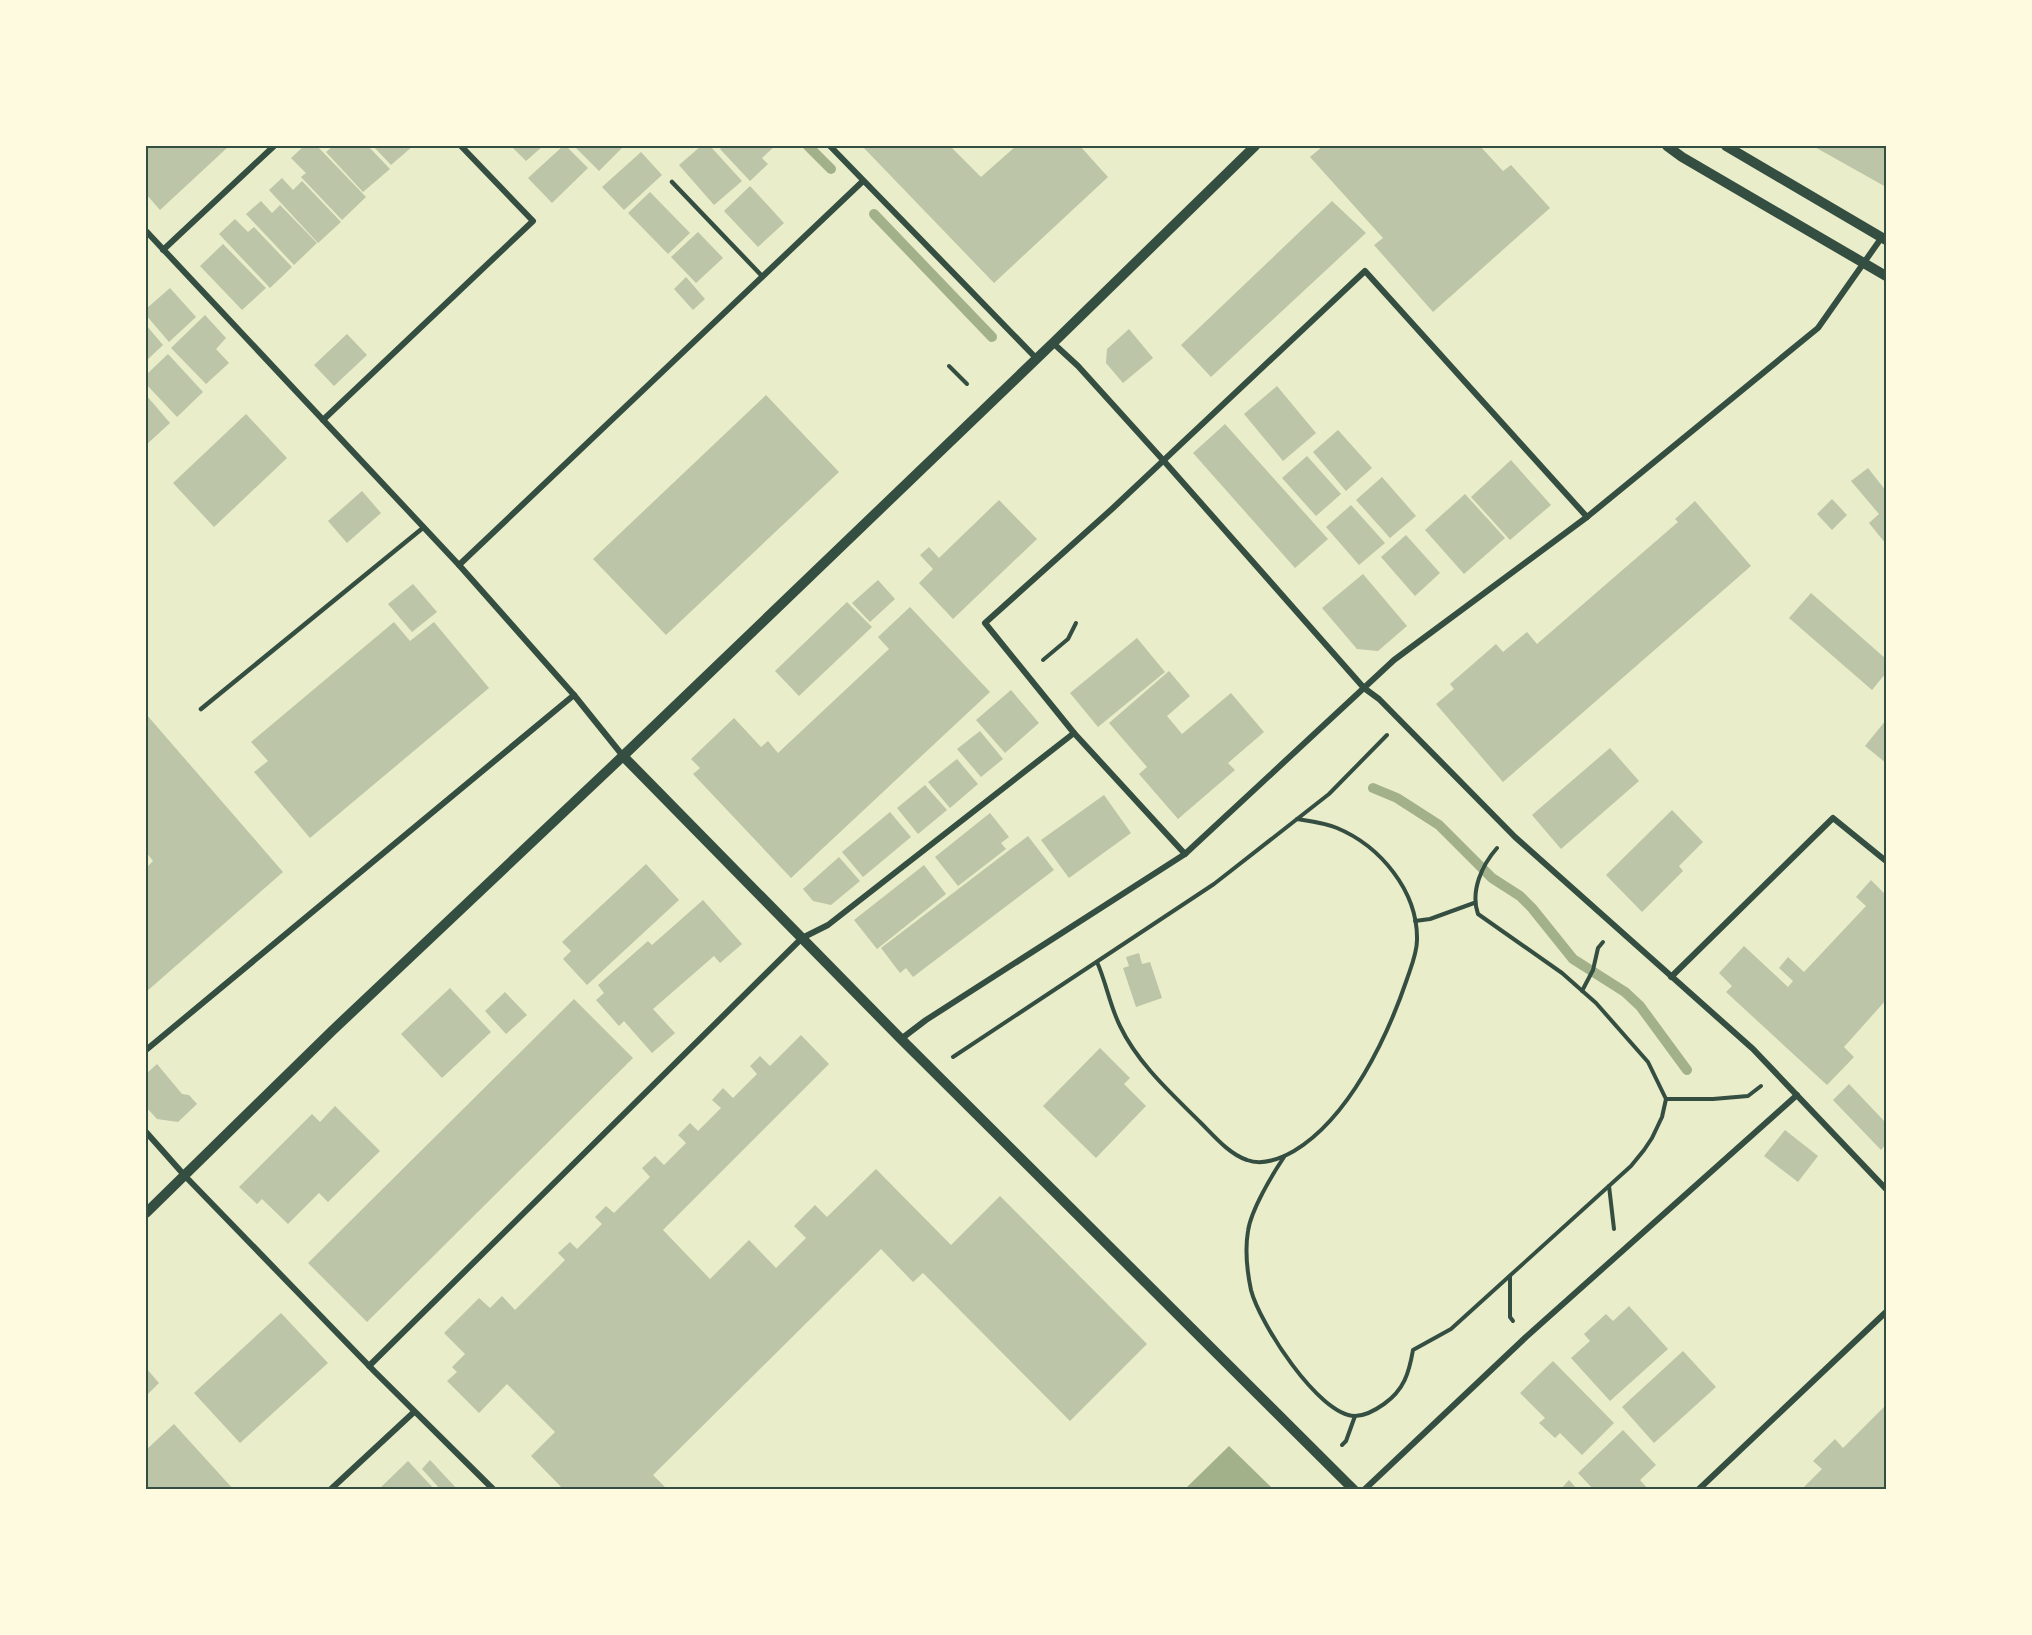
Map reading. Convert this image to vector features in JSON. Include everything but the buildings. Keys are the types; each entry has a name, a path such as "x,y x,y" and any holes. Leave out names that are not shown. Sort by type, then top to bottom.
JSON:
{"street":[{"path":"163,250 274,146"},
{"path":"323,420 533,221 461,146"},
{"path":"830,146 1036,358"},
{"path":"146,1213 333,1030 623,756 1255,146"},
{"path":"1667,146 1682,157 1887,276"},
{"path":"901,1039 926,1020 1185,854 1394,660 1587,517 1818,328 1884,239 1730,146"},
{"path":"459,565 863,181"},
{"path":"147,237 163,250 459,565 574,695 623,756 901,1039 1354,1490"},
{"path":"1185,854 1074,733 985,623 1365,271 1587,517"},
{"path":"1053,343 1078,366 1163,460 1364,688 1379,699 1511,833 1753,1049 1887,1189"},
{"path":"146,1050 574,695"},
{"path":"369,1366 802,938 828,925 1074,733"},
{"path":"1671,977 1833,818 1887,861"},
{"path":"1364,1490 1526,1337 1797,1095"},
{"path":"146,1132 184,1176 414,1412 494,1490"},
{"path":"1698,1490 1887,1312"},
{"path":"330,1490 414,1412"}],"lane":[{"path":"672,182 762,276"},
{"path":"201,709 424,527"}],"path":[{"path":"949,366 967,384"},
{"path":"1026,674 1068,639 1076,622"},
{"path":"934,1072 958,1053 1214,884 1329,794 1400,720"},
{"path":"1097,962 1119,1024 1132,1046 1152,1072 1225,1146 1246,1160 1264,1162 1284,1157 1310,1141 1327,1126 1374,1057 1398,1006 1417,941 1410,903 1393,869 1368,847 1336,827 1297,819"},
{"path":"1284,1157 1266,1185 1248,1229 1247,1260 1251,1291 1263,1317 1296,1372 1325,1401 1355,1416 1376,1410 1395,1397 1405,1383 1413,1350 1451,1329 1631,1166 1644,1150 1662,1117 1666,1099 1648,1062 1582,991 1538,954 1478,914 1474,903 1475,891 1487,860 1511,833"},
{"path":"1415,921 1430,919 1474,903"},
{"path":"1582,991 1593,970 1598,948 1614,927"},
{"path":"1666,1099 1748,1096 1760,1088 1774,1071"},
{"path":"1609,1185 1612,1227 1628,1246"},
{"path":"1510,1275 1510,1317 1526,1337"},
{"path":"1325,1462 1346,1441 1355,1416"}],"shaded area":[{"path":"1229,1446 1273,1489 1185,1489"}],"waterway":[{"path":"808,146 831,169"},
{"path":"874,214 992,337"},
{"path":"1373,788 1397,798 1439,825 1492,878 1520,896 1573,959 1625,992 1640,1006 1687,1070"}]}
